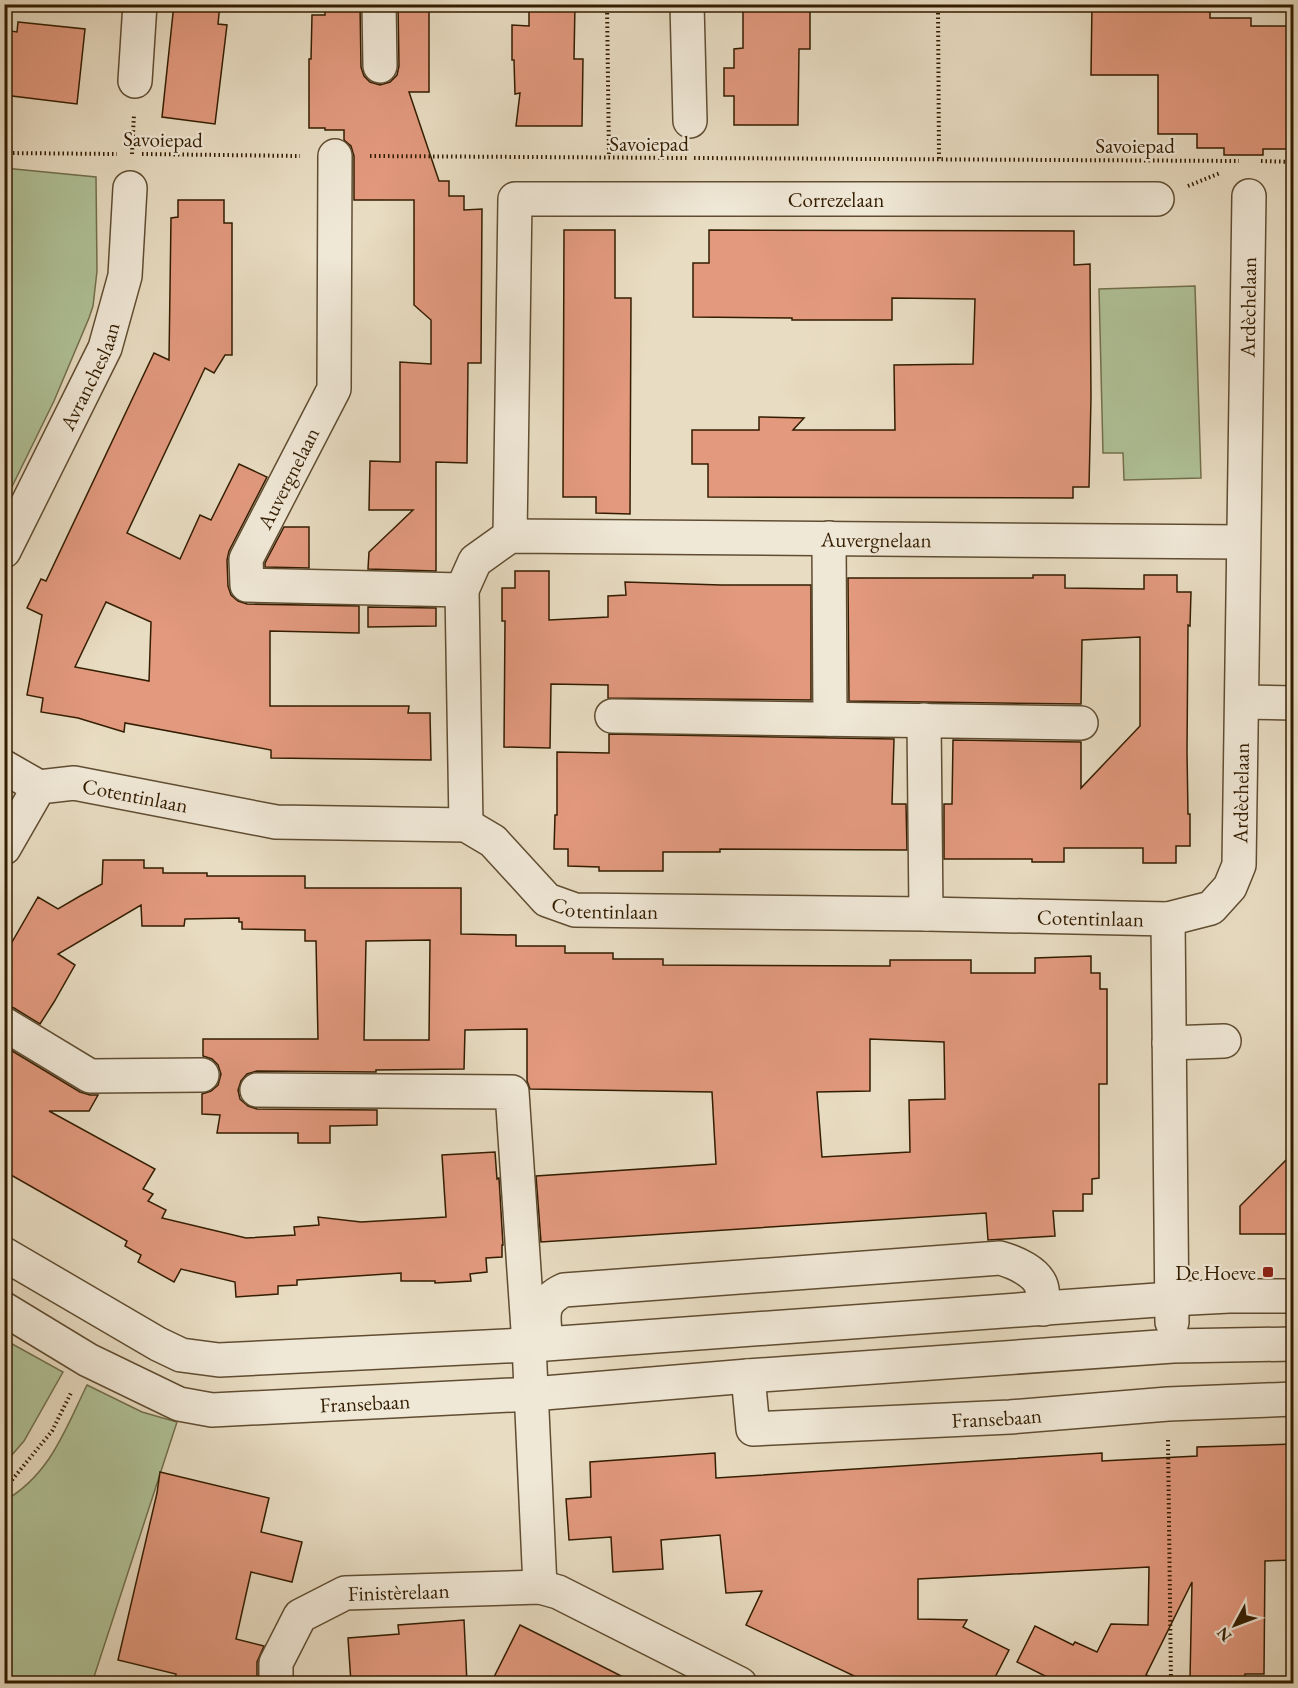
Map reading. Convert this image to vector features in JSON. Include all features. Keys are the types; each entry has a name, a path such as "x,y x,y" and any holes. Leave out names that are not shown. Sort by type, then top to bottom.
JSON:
{"street":[{"path":"135,81 140,4"},
{"path":"380,4 380,66"},
{"path":"687,4 690,121"},
{"name":"Auvergnelaan","path":"335,156 334,389 246,559 247,585 462,590"},
{"name":"Avrancheslaan","path":"4,551 105,348 125,276 129,188"},
{"name":"Ardèchelaan","path":"1168,919 1211,908 1230,887 1239,865 1249,196"},
{"name":"Correzelaan","path":"510,536 515,199 1157,199"},
{"path":"466,825 462,590 475,561 510,536"},
{"name":"Auvergnelaan","path":"510,536 1243,542"},
{"path":"829,538 830,719"},
{"path":"1242,702 1293,703"},
{"path":"612,716 1080,723"},
{"path":"924,720 926,914"},
{"path":"4,767 39,786 4,848"},
{"name":"Cotentinlaan","path":"39,786 74,783 276,822 466,825 493,841 547,900 575,910 1168,919"},
{"path":"1168,919 1173,1347"},
{"path":"4,1024 90,1076 202,1075"},
{"path":"1169,1043 1224,1041"},
{"path":"257,1090 512,1092 538,1344"},
{"path":"4,1254 158,1344 181,1355 219,1360 538,1344 1171,1299 1293,1296"},
{"path":"540,1587 532,1394 538,1344 546,1305 550,1298 564,1290 1000,1258 1013,1262 1034,1276 1042,1286 1043,1309"},
{"name":"Fransebaan","path":"4,1309 88,1360 179,1404 212,1410 532,1394 748,1376 1173,1347 1293,1344"},
{"name":"Fransebaan","path":"748,1376 753,1429 1010,1417 1168,1404 1293,1399"},
{"name":"Finistèrelaan","path":"276,1683 276,1663 300,1616 345,1593 540,1587 558,1592 732,1682"}],"path":[{"path":"607,4 609,158"},
{"path":"938,4 939,159"},
{"name":"Savoiepad","path":"4,153 120,154"},
{"name":"Savoiepad","path":"132,154 1293,162"},
{"path":"1157,199 1229,170"},
{"path":"4,1484 12,1480 52,1431 88,1360"},
{"path":"1168,1404 1171,1683"}],"green space":[{"path":"4,168 96,177 97,271 93,306 89,318 54,401 5,501"},
{"path":"1195,286 1201,478 1124,480 1123,453 1103,453 1099,289"},
{"path":"5,1340 63,1372 24,1441 5,1463"},
{"path":"87,1385 142,1412 177,1422 92,1683 5,1683 4,1501 20,1490 45,1465 63,1435"}],"building":[{"path":"174,4 220,4 218,24 227,25 215,124 162,117"},
{"path":"325,4 360,4 361,67 364,76 370,82 380,85 390,82 397,75 399,66 398,4 429,4 429,92 409,92 439,181 449,181 449,196 464,196 464,210 482,209 481,363 468,363 467,463 436,462 436,571 368,569 369,552 413,510 369,510 370,461 400,462 400,362 431,364 431,320 414,305 414,200 354,200 354,156 351,146 344,140 344,130 309,128 309,59 311,59 312,15 325,15"},
{"path":"529,4 575,4 574,59 583,59 582,126 516,126 520,93 515,94 512,25 529,26"},
{"path":"743,4 810,4 810,49 799,49 798,125 734,125 734,96 724,96 724,68 734,68 734,49 743,48"},
{"path":"1092,4 1210,4 1210,18 1251,18 1251,26 1293,26 1293,149 1263,149 1263,155 1224,155 1224,148 1197,148 1197,134 1158,134 1158,75 1091,75"},
{"path":"18,22 85,29 77,104 4,95 4,30 17,32"},
{"path":"178,200 224,200 224,223 232,223 232,355 225,355 214,373 205,368 127,533 180,559 200,515 211,520 239,464 267,477 229,551 228,586 231,595 247,604 359,606 359,633 270,631 270,706 409,706 408,713 430,713 431,760 271,758 271,750 125,723 124,732 78,718 41,712 43,698 27,695 42,615 27,608 41,579 46,581 154,353 169,360 171,218 178,217","holes":["106,602 151,622 149,681 75,667"]},
{"path":"564,230 615,230 615,298 631,298 630,514 596,513 596,497 563,497"},
{"path":"709,230 1074,231 1074,265 1090,264 1089,487 1073,487 1073,498 708,497 708,464 692,464 692,430 759,430 759,417 804,418 793,430 895,430 894,365 973,364 975,299 892,298 892,320 693,317 693,263 709,263"},
{"path":"284,527 309,527 309,568 265,567"},
{"path":"515,571 549,571 549,620 608,617 608,596 626,595 625,582 811,585 811,700 608,698 608,685 551,684 550,748 504,747 505,621 502,621 502,588 515,588"},
{"path":"1033,575 1065,575 1065,588 1144,589 1144,575 1177,575 1177,592 1191,592 1190,626 1188,625 1187,751 1190,846 1176,846 1176,863 1143,863 1143,848 1064,848 1064,862 1032,862 1032,859 944,859 944,804 952,804 953,740 1081,742 1081,788 1140,726 1140,637 1082,640 1081,704 849,701 848,578 1033,578"},
{"path":"368,607 436,608 436,626 368,627"},
{"path":"609,734 894,739 892,804 906,804 907,850 720,849 720,852 663,852 663,871 599,871 599,867 568,866 568,849 554,849 555,815 557,815 557,752 609,753"},
{"path":"103,860 144,860 144,868 163,868 163,873 207,873 207,876 305,876 305,888 461,888 461,934 516,935 516,946 565,946 565,953 613,953 613,959 663,959 663,965 890,966 890,960 971,960 971,973 1035,973 1035,958 1091,956 1091,973 1100,973 1100,989 1107,989 1107,1084 1099,1084 1099,1178 1092,1179 1092,1194 1083,1194 1083,1211 1053,1211 1055,1236 988,1240 986,1213 541,1242 536,1176 716,1164 712,1092 530,1089 527,1081 527,1029 465,1030 464,1069 376,1070 376,1072 257,1071 247,1074 238,1090 240,1099 248,1106 257,1109 377,1110 377,1125 330,1126 330,1143 298,1143 298,1133 217,1133 220,1115 202,1114 202,1094 218,1085 221,1074 218,1065 212,1059 203,1056 203,1039 318,1039 316,941 305,941 305,930 242,929 242,922 239,922 239,918 185,919 184,926 142,926 141,905 58,954 75,965 40,1024 14,1008 4,1005 4,956 38,897 58,909 102,884","holes":["430,940 429,1040 364,1040 366,941","870,1039 944,1042 945,1099 909,1100 910,1152 822,1157 817,1092 870,1091"]},
{"path":"4,1046 80,1092 98,1095 89,1111 49,1111 155,1169 143,1189 153,1194 148,1201 166,1210 162,1218 246,1238 295,1235 294,1227 319,1225 318,1217 361,1222 446,1217 442,1155 495,1152 497,1179 499,1178 502,1257 486,1258 487,1272 470,1274 471,1281 435,1283 435,1281 401,1281 401,1273 297,1280 297,1285 278,1286 278,1294 236,1297 235,1282 181,1269 174,1282 138,1262 141,1255 125,1246 127,1241 4,1171"},
{"path":"1293,1153 1293,1234 1240,1234 1240,1206"},
{"path":"1293,1444 1293,1560 1265,1561 1264,1674 1245,1674 1245,1679 1190,1679 1192,1582 1146,1675 1164,1683 1059,1683 1017,1662 1035,1626 1073,1645 1075,1642 1097,1652 1111,1624 1148,1625 1149,1567 918,1579 918,1619 967,1620 963,1627 1009,1650 992,1683 869,1683 746,1625 762,1591 726,1593 720,1535 661,1540 663,1569 613,1572 611,1537 569,1540 566,1499 591,1497 590,1462 715,1453 716,1478 1102,1453 1102,1461 1197,1456 1197,1447"},
{"path":"160,1472 269,1498 261,1532 302,1542 292,1582 251,1572 236,1639 264,1646 257,1662 257,1683 174,1683 176,1674 118,1660"},
{"path":"464,1620 467,1683 351,1683 348,1638 399,1634 398,1625"},
{"path":"520,1625 550,1640 635,1683 491,1683"}],"place":[{"name":"De Hoeve","path":"1268,1272"}]}
